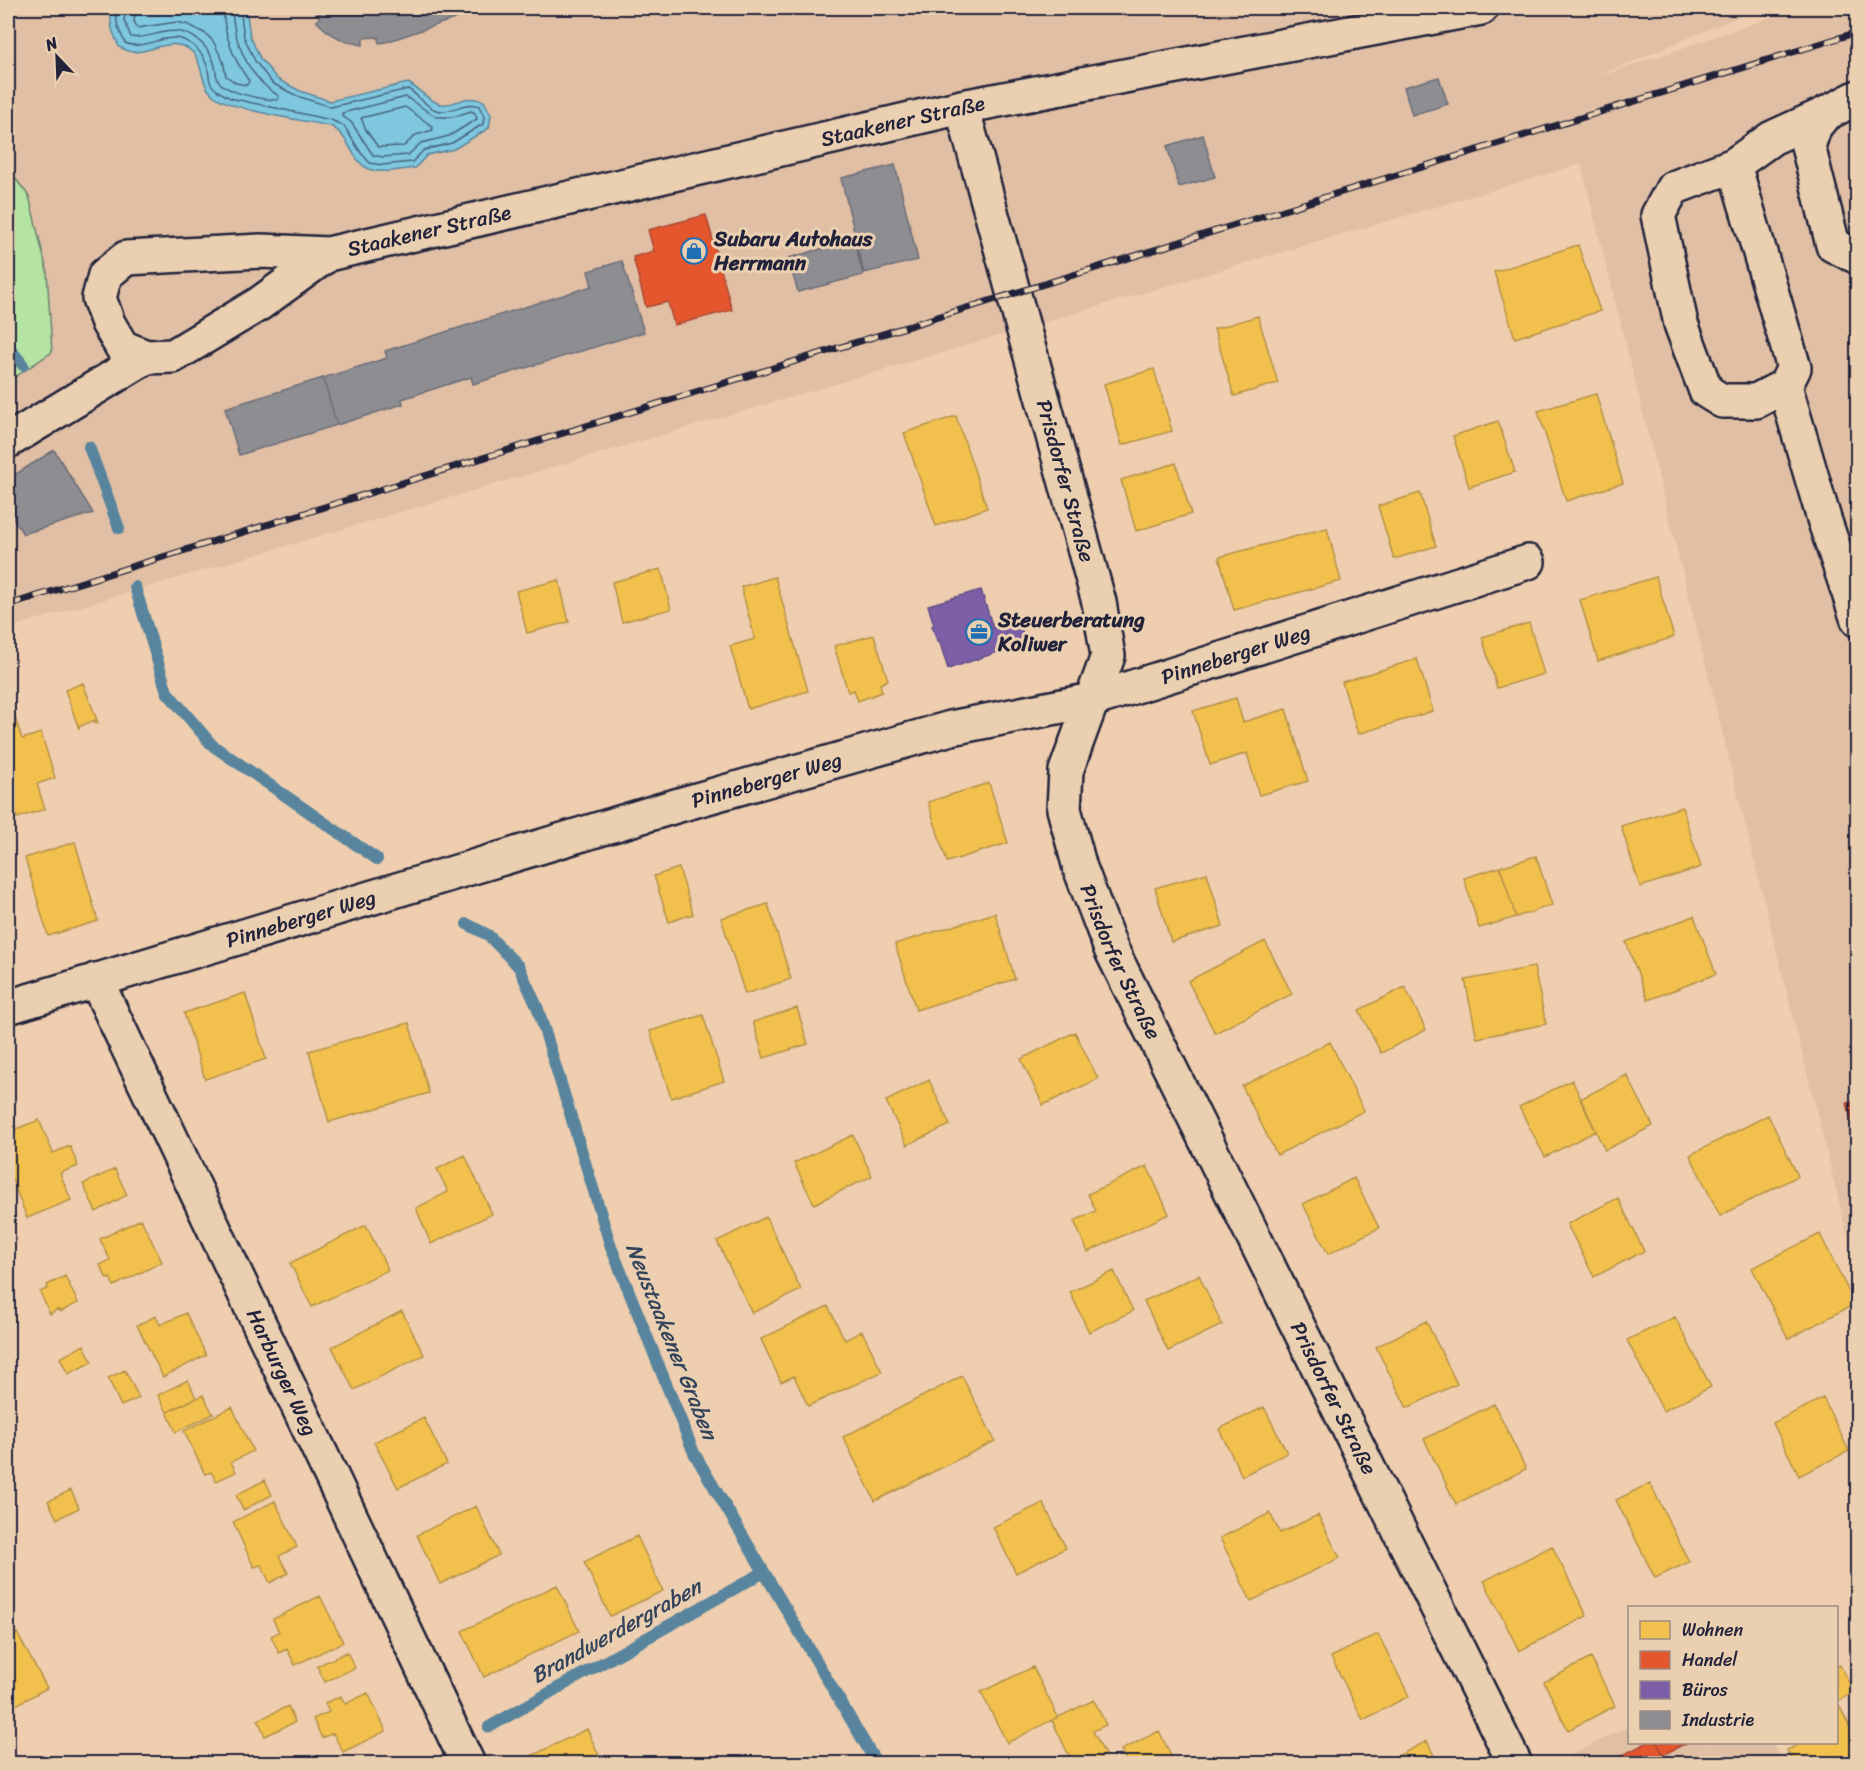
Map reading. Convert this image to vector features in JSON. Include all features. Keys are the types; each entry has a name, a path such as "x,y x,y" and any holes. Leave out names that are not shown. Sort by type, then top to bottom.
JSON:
{"street":[{"name":"Staakener Straße","path":"328,254 259,304 173,356 146,357 122,347 108,323 99,298 105,275 126,258 261,251 328,254 962,107 1481,8"},
{"path":"1734,165 1794,368 1785,386 1756,401 1722,401 1706,391 1681,324 1658,215 1673,188 1734,165 1772,138 1825,114 1857,96"},
{"name":"Prisdorfer Straße","path":"962,107 1099,602 1108,656 1066,771 1064,808 1080,868 1111,949 1515,1764"},
{"path":"1825,114 1815,126 1809,146 1833,245 1857,256"},
{"name":"Staakener Straße","path":"12,429 146,357"},
{"path":"1785,386 1824,519 1857,620"},
{"name":"Pinneberger Weg","path":"8,1007 679,805 939,731 1092,700 1528,562"},
{"name":"Harburger Weg","path":"96,980 468,1764"}],"shaded area":[{"path":"8,8 1759,8 1589,80 1799,8 1857,8 1857,1274 1581,164 8,628 8,373 11,379 52,352 47,271 29,196 8,169"},
{"path":"1628,1726 1628,1744 1773,1744 1783,1763 1553,1764"}],"green space":[{"path":"8,169 29,196 47,271 52,352 12,379 8,373"}],"water":[{"path":"116,8 246,8 250,36 260,58 277,79 300,91 330,101 408,83 441,104 470,98 484,101 491,115 489,128 454,149 427,155 415,168 372,170 357,159 342,135 330,126 251,110 223,101 213,95 204,82 197,59 187,48 172,44 132,52 119,47 112,29 110,13"}],"building: Wohnen":[{"path":"1578,245 1600,311 1515,338 1494,272"},
{"path":"1258,316 1278,383 1234,396 1214,329"},
{"path":"1154,369 1172,431 1122,445 1104,384"},
{"path":"1596,394 1623,483 1566,501 1538,411"},
{"path":"956,416 987,508 936,526 904,433"},
{"path":"1498,421 1515,472 1469,487 1453,436"},
{"path":"1176,463 1191,514 1136,531 1121,480"},
{"path":"1420,493 1436,546 1394,559 1378,506"},
{"path":"1327,528 1341,581 1234,610 1219,557"},
{"path":"661,569 671,609 622,622 612,582"},
{"path":"775,577 808,691 748,709 730,646 755,639 741,587"},
{"path":"1656,577 1674,637 1598,661 1580,600"},
{"path":"559,580 569,622 527,633 516,591"},
{"path":"1529,623 1544,674 1497,688 1482,637"},
{"path":"874,635 888,680 880,684 882,692 858,701 854,690 848,692 834,646"},
{"path":"1417,659 1433,711 1358,734 1342,682"},
{"path":"83,683 98,723 96,724 95,720 80,726 79,729 65,690"},
{"path":"1236,698 1243,722 1286,709 1308,781 1259,795 1247,753 1210,765 1193,711"},
{"path":"8,699 22,739 41,733 55,778 37,784 45,809 17,818 8,787"},
{"path":"989,783 1008,843 947,862 928,802"},
{"path":"1682,807 1701,867 1640,887 1621,826"},
{"path":"75,842 98,921 48,936 25,858"},
{"path":"1536,856 1552,905 1516,917 1500,867"},
{"path":"1500,867 1516,917 1479,928 1464,878"},
{"path":"679,868 693,914 669,922 654,876"},
{"path":"1207,873 1223,926 1171,942 1155,888"},
{"path":"768,904 791,979 745,994 721,918"},
{"path":"995,913 1015,979 916,1010 895,944"},
{"path":"1694,916 1716,974 1648,1000 1626,942"},
{"path":"1265,941 1292,994 1215,1033 1188,981"},
{"path":"1534,967 1546,1024 1477,1038 1465,980"},
{"path":"1405,987 1426,1030 1381,1053 1359,1010"},
{"path":"245,993 266,1059 205,1079 184,1013"},
{"path":"797,1008 808,1044 764,1058 753,1022"},
{"path":"703,1015 724,1081 671,1098 650,1031"},
{"path":"409,1023 429,1093 329,1122 309,1051"},
{"path":"1075,1032 1098,1079 1043,1105 1021,1059"},
{"path":"1330,1042 1364,1111 1277,1155 1242,1086"},
{"path":"1627,1075 1653,1126 1605,1150 1580,1099"},
{"path":"929,1080 950,1125 907,1145 886,1101"},
{"path":"1572,1080 1596,1131 1545,1157 1519,1107"},
{"path":"1768,1115 1798,1176 1720,1216 1690,1155"},
{"path":"39,1120 53,1153 70,1146 78,1166 60,1173 71,1200 27,1218 8,1169 8,1132"},
{"path":"853,1135 872,1176 814,1204 794,1163"},
{"path":"465,1155 492,1214 431,1244 416,1208 448,1192 437,1169"},
{"path":"1147,1166 1169,1214 1088,1252 1074,1221 1096,1211 1088,1194"},
{"path":"115,1169 127,1195 96,1212 83,1184"},
{"path":"1354,1178 1379,1228 1328,1254 1303,1204"},
{"path":"1618,1198 1644,1251 1594,1277 1567,1224"},
{"path":"766,1217 801,1290 752,1313 717,1241"},
{"path":"141,1219 162,1262 114,1286 110,1278 107,1279 100,1265 110,1260 100,1239"},
{"path":"366,1225 388,1270 312,1307 290,1263"},
{"path":"1820,1234 1855,1304 1788,1339 1752,1268"},
{"path":"1114,1271 1133,1311 1089,1332 1070,1292"},
{"path":"1199,1275 1222,1325 1168,1351 1144,1301"},
{"path":"65,1276 78,1303 50,1314 40,1292 48,1288 47,1285"},
{"path":"828,1306 845,1340 862,1331 882,1372 808,1406 794,1376 781,1382 761,1339"},
{"path":"402,1311 424,1355 354,1390 332,1347"},
{"path":"186,1313 206,1355 163,1377 137,1325 156,1316 160,1325"},
{"path":"1675,1317 1711,1387 1663,1411 1627,1340"},
{"path":"1426,1321 1457,1384 1407,1408 1376,1347"},
{"path":"84,1345 92,1362 68,1374 60,1358"},
{"path":"125,1370 139,1398 121,1406 108,1378"},
{"path":"962,1376 995,1441 875,1501 843,1437"},
{"path":"188,1380 196,1398 167,1412 158,1395"},
{"path":"203,1395 213,1414 176,1432 167,1412"},
{"path":"1823,1398 1849,1451 1799,1476 1773,1423"},
{"path":"1494,1404 1526,1469 1456,1504 1424,1439"},
{"path":"232,1407 253,1451 231,1462 236,1472 216,1481 211,1472 205,1474 184,1431"},
{"path":"1264,1407 1287,1453 1242,1476 1219,1429"},
{"path":"424,1418 447,1464 398,1488 374,1442"},
{"path":"265,1480 272,1495 243,1510 236,1495"},
{"path":"1650,1483 1689,1562 1655,1578 1616,1500"},
{"path":"71,1490 79,1508 57,1519 48,1501"},
{"path":"275,1501 297,1547 279,1556 288,1573 270,1583 261,1565 254,1567 233,1522"},
{"path":"1043,1503 1066,1548 1016,1573 993,1527"},
{"path":"476,1506 499,1555 440,1584 417,1535"},
{"path":"1270,1513 1280,1533 1318,1515 1340,1558 1251,1601 1220,1538"},
{"path":"637,1536 663,1591 610,1616 584,1562"},
{"path":"1552,1546 1587,1616 1519,1651 1484,1581"},
{"path":"557,1585 579,1631 484,1677 462,1631"},
{"path":"320,1596 343,1642 295,1665 287,1649 279,1653 271,1636 279,1632 273,1619"},
{"path":"17,1633 47,1688 16,1705 15,1716 8,1716 8,1638"},
{"path":"1378,1634 1409,1696 1363,1720 1331,1657"},
{"path":"347,1652 355,1668 325,1682 317,1666"},
{"path":"1591,1658 1615,1706 1568,1730 1544,1682"},
{"path":"1840,1665 1854,1693 1838,1701 1838,1666"},
{"path":"1033,1667 1058,1717 1007,1743 981,1692"},
{"path":"368,1693 386,1731 343,1752 333,1733 322,1738 313,1719 329,1712 325,1703 341,1696 345,1704"},
{"path":"1094,1700 1106,1725 1093,1731 1105,1755 1088,1764 1073,1764 1052,1720"},
{"path":"1838,1703 1858,1743 1858,1764 1794,1764 1787,1750 1800,1744 1838,1744"},
{"path":"288,1706 295,1722 265,1736 258,1720"},
{"path":"587,1729 603,1764 532,1764 529,1757"},
{"path":"1159,1731 1175,1764 1128,1764 1121,1750"},
{"path":"1427,1741 1438,1764 1384,1764 1384,1763"}],"building: Handel":[{"path":"706,215 732,310 674,325 668,302 646,307 633,257 654,251 648,230"},
{"path":"1858,1101 1858,1146 1847,1103"},
{"path":"1644,1744 1658,1744 1667,1764 1606,1764"},
{"path":"1658,1744 1684,1744 1663,1755"}],"building: Büros":[{"name":"Steuerberatung Koliwer","path":"981,590 993,628 1012,622 1021,627 1024,637 1019,645 948,669 932,626 934,625 928,605"}],"building: Industrie":[{"path":"314,8 487,8 386,42 379,43 378,37 363,38 363,45 344,41 328,32 316,21 320,17"},
{"path":"1439,77 1448,104 1412,115 1404,87"},
{"path":"1203,135 1215,177 1179,187 1167,146"},
{"path":"895,165 918,260 864,273 857,246 855,246 854,240 856,239 841,178"},
{"path":"854,240 863,275 798,292 788,258"},
{"path":"622,261 644,332 473,384 471,377 402,399 403,404 337,425 323,378 387,358 385,351 592,286 588,271"},
{"path":"323,378 337,425 239,455 225,408"},
{"path":"54,450 93,513 23,534 8,509 8,479"}],"waterway":[{"name":"Neustaakener Graben","path":"8,346 23,365"},
{"name":"Neustaakener Graben","path":"89,447 119,528"},
{"name":"Neustaakener Graben","path":"135,587 167,692 212,745 377,859"},
{"name":"Neustaakener Graben","path":"467,924 488,935 519,967 538,1009 611,1247 694,1453 877,1764"},
{"name":"Brandwerdergraben","path":"489,1727 764,1572"}],"railway":[{"path":"8,605 1858,32"}],"place":[{"name":"Subaru Autohaus Herrmann","path":"694,251"},
{"name":"Steuerberatung Koliwer","path":"979,632"}]}
